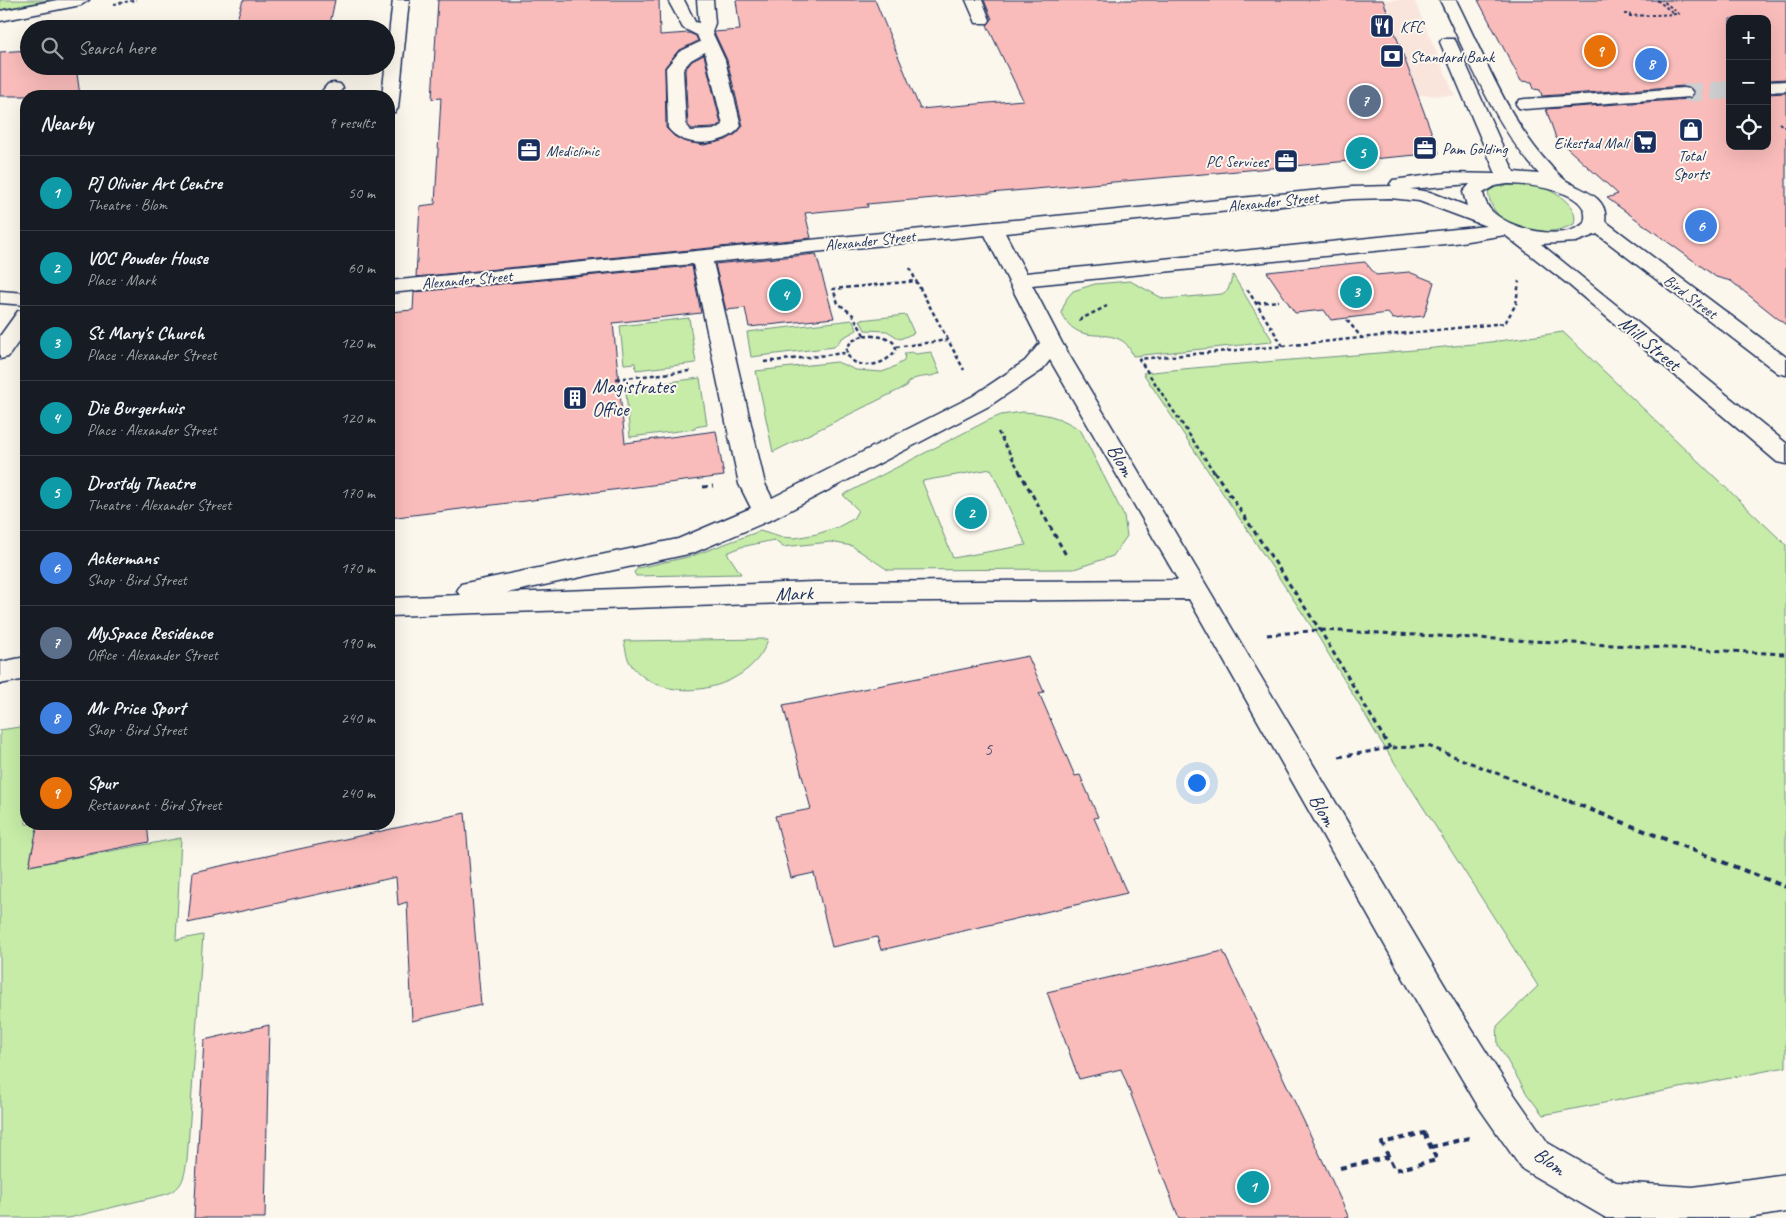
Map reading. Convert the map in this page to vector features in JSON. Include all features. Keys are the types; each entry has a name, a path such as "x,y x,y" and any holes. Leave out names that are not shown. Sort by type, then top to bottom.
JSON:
{"street":[{"path":"0,16 81,0"},
{"path":"395,54 401,0"},
{"path":"676,0 689,24 707,38"},
{"path":"704,0 707,38 717,60 732,126 728,131 714,136 686,136 678,128 674,103 674,68 707,38"},
{"path":"974,0 982,20"},
{"path":"1440,24 1500,179 1480,185 1473,192 1473,201 1477,210 1503,228 1540,238 1559,238 1588,231 1595,223 1596,215 1589,203 1574,192 1560,186 1534,158 1505,115 1448,0"},
{"path":"391,90 393,75"},
{"path":"1771,87 1786,86"},
{"path":"1525,104 1684,93"},
{"name":"Alexander Street","path":"1352,193 1392,184 1442,179 1524,178 1560,186"},
{"name":"Alexander Street","path":"395,286 1352,193 1390,192 1424,196 1503,228"},
{"name":"Bird Street","path":"1595,223 1786,368"},
{"name":"Blom","path":"992,228 1051,343 1197,589 1297,765 1452,1029 1491,1092 1535,1156 1612,1210 1693,1207 1786,1193"},
{"path":"1019,280 1456,237 1503,228"},
{"name":"Mill Street","path":"1503,228 1576,281 1786,456"},
{"path":"702,257 752,484 766,512"},
{"path":"0,297 20,299"},
{"path":"0,323 20,321"},
{"path":"0,352 20,326"},
{"name":"Mark","path":"395,606 684,547 766,512 989,396 1033,366 1051,343"},
{"name":"Mark","path":"395,607 815,592 1197,589"},
{"path":"0,672 20,669"}],"path":[{"path":"1624,14 1672,12 1657,0"},
{"path":"1628,16 1679,14 1662,0"},
{"path":"1779,123 1786,128"},
{"path":"1390,748 1320,630 1139,359 1505,323 1513,311 1518,298 1519,276"},
{"path":"864,335 853,314 838,303 833,289 916,281 968,378"},
{"path":"1246,288 1283,346"},
{"path":"1256,303 1279,301"},
{"path":"1347,320 1361,338"},
{"path":"864,335 882,337 891,341 896,347 896,353 891,360 870,366 850,359 846,353 846,346 851,340 864,335"},
{"path":"896,347 948,340"},
{"path":"763,362 846,353"},
{"path":"616,379 695,370"},
{"path":"994,424 1069,561"},
{"path":"1257,636 1320,630 1786,654"},
{"path":"1297,765 1390,748 1428,746 1786,887"},
{"path":"1424,1133 1431,1147 1438,1160 1396,1170 1382,1142 1424,1133"},
{"path":"1431,1147 1471,1137"},
{"path":"1340,1168 1389,1157"}],"shaded area":[{"path":"1384,0 1414,0 1455,96 1418,95"}],"green space":[{"path":"0,0 49,0 0,10"},
{"path":"1504,182 1532,184 1557,194 1573,210 1574,224 1561,229 1534,231 1508,223 1498,215 1491,204 1488,190"},
{"path":"1233,275 1272,340 1271,342 1133,356 1127,345 1116,338 1091,335 1075,330 1061,313 1067,298 1073,291 1095,284 1130,281 1164,299 1222,294 1228,290"},
{"path":"906,315 914,333 900,339 887,331 865,330 860,320"},
{"path":"689,318 696,363 636,370 635,363 624,364 620,326"},
{"path":"853,320 857,330 842,338 834,347 751,357 747,332"},
{"path":"1563,332 1786,545 1786,1067 1543,1115 1527,1094 1498,1045 1497,1026 1538,986 1380,740 1319,638 1143,373 1458,346"},
{"path":"912,352 916,354 931,352 940,373 911,380 907,383 907,386 773,452 756,371 837,362 856,370 882,372 904,361 905,353"},
{"path":"700,378 707,425 695,427 695,429 630,437 626,393 639,392 638,386"},
{"path":"1022,412 1038,413 1060,419 1081,431 1124,516 1127,536 1113,556 1074,569 888,570 852,546 830,542 783,547 774,540 741,547 727,553 741,574 636,576 634,572 638,568 692,556 760,531 780,537 795,538 817,534 838,527 853,519 858,510 843,495 1001,415","holes":["991,469 1026,545 953,558 922,481"]},
{"path":"768,639 759,657 745,671 727,681 707,688 686,690 665,687 647,679 630,663 624,641"},
{"path":"20,727 20,830 37,830 29,866 181,838 176,940 203,935 187,1161 180,1185 167,1194 69,1218 0,1218 0,730"}],"building":[{"path":"243,0 335,0 331,20 237,20"},
{"path":"438,0 659,0 660,35 689,33 696,36 698,41 678,51 665,67 666,128 683,141 704,145 726,140 736,134 743,126 727,60 714,32 740,30 736,0 875,0 920,109 1023,100 987,25 992,19 984,0 1383,0 1439,153 867,204 868,207 805,213 811,238 416,277 420,206 435,204 441,98 432,99"},
{"name":"Eikestad Mall","path":"1478,0 1786,0 1786,79 1771,80 1771,15 1726,15 1726,150 1771,150 1771,94 1786,93 1786,325 1731,281 1716,277 1607,198 1618,194 1556,138 1546,109 1690,99 1695,93 1692,88 1684,86 1542,96 1540,90 1534,89 1532,82 1521,81"},
{"path":"20,51 20,75 77,75 79,90 20,90 20,96 0,96 0,52"},
{"path":"704,55 721,124 713,128 692,129 688,125 685,70 692,61"},
{"path":"816,254 834,318 749,327 745,308 726,310 715,264"},
{"path":"1365,262 1376,275 1409,272 1434,282 1424,316 1393,319 1388,313 1331,320 1324,310 1295,313 1267,272"},
{"name":"Magistrates Office","path":"692,266 701,313 613,323 625,443 716,431 724,476 395,517 395,312 413,310 414,292"},
{"path":"1028,656 1044,692 1039,693 1075,776 1080,775 1098,817 1094,818 1127,893 881,950 877,937 832,947 814,873 791,878 775,816 811,809 783,705"},
{"path":"465,813 481,1005 412,1021 407,902 398,905 396,877 188,923 193,872 387,830 395,830 395,828"},
{"path":"37,830 148,830 149,842 29,866"},
{"path":"1223,951 1349,1218 1179,1218 1121,1069 1079,1079 1047,992"},
{"path":"269,1025 265,1218 194,1218 204,1040"}],"tunnel":[{"path":"1684,93 1726,90"}],"place":[{"name":"KFC","path":"1382,26"},
{"name":"Spur","path":"1600,51"},
{"name":"Standard Bank","path":"1392,56"},
{"name":"Mr Price Sport","path":"1651,64"},
{"name":"MySpace Residence","path":"1365,101"},
{"name":"Total Sports","path":"1691,130"},
{"name":"Eikestad Mall","path":"1645,142"},
{"name":"Pam Golding","path":"1425,148"},
{"name":"Mediclinic","path":"529,150"},
{"name":"Drostdy Theatre","path":"1362,153"},
{"name":"PC Services","path":"1286,161"},
{"name":"Ackermans","path":"1701,226"},
{"name":"St Mary's Church","path":"1356,292"},
{"name":"Die Burgerhuis","path":"785,295"},
{"name":"Magistrates Office","path":"575,398"},
{"name":"VOC Powder House","path":"971,513"},
{"name":"PJ Olivier Art Centre","path":"1253,1187"}]}
